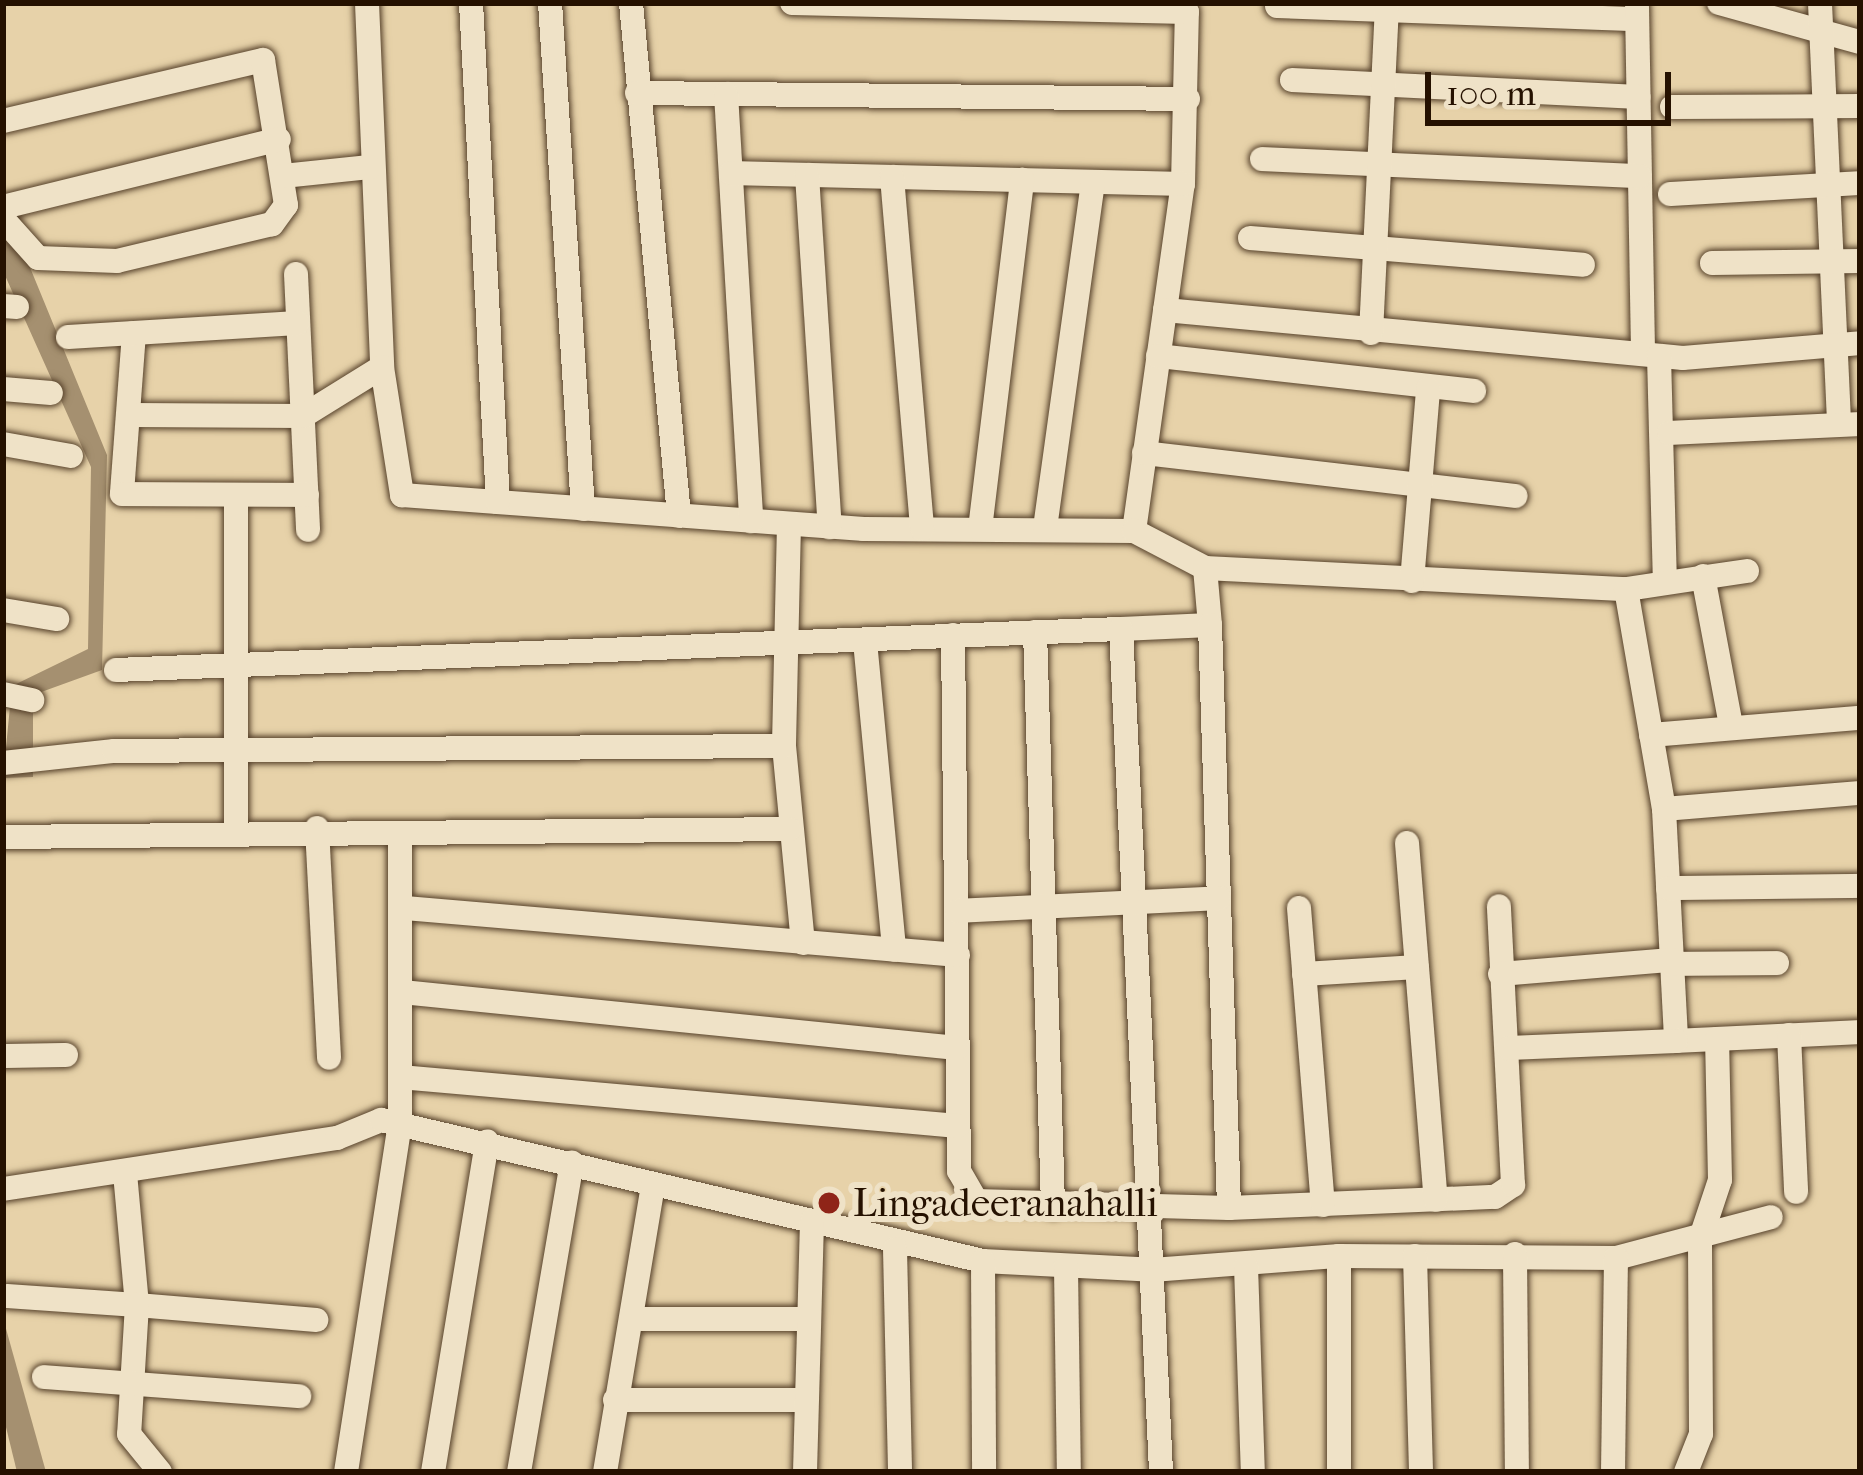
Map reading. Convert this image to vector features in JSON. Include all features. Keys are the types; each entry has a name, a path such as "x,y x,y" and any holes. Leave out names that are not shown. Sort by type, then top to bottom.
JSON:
{"street":[{"path":"367,3 370,166 394,488 498,502 864,529 1134,531 1205,568 1412,581 1626,589 1747,571"},
{"path":"471,3 498,502"},
{"path":"550,3 583,509"},
{"path":"631,3 679,516"},
{"path":"792,3 1187,12 1183,184 1134,531"},
{"path":"1719,3 1823,36 1860,42"},
{"path":"1669,433 1850,423 1847,261 1830,185 1820,3"},
{"path":"1277,6 1637,11 1640,176 1651,354 1669,433 1665,581"},
{"path":"1371,333 1388,10"},
{"path":"3,121 263,60 279,139 285,215 272,224 117,261 38,258 3,219"},
{"path":"1292,80 1387,89 1639,97"},
{"path":"637,93 1188,99"},
{"path":"726,94 751,521"},
{"path":"1672,107 1860,106"},
{"path":"3,207 279,139"},
{"path":"1262,159 1378,172 1640,176"},
{"path":"284,176 370,166"},
{"path":"731,173 1183,184"},
{"path":"807,175 830,527"},
{"path":"892,177 922,529"},
{"path":"980,529 1022,180"},
{"path":"1045,528 1093,182"},
{"path":"1670,194 1860,183"},
{"path":"1250,238 1583,265"},
{"path":"1712,263 1847,261"},
{"path":"296,274 308,530"},
{"path":"1165,310 1371,333 1651,354 1849,344"},
{"path":"68,337 298,323"},
{"path":"134,333 122,494 307,496"},
{"path":"1158,356 1474,392"},
{"path":"130,415 303,416 382,367"},
{"path":"3,389 51,393"},
{"path":"1412,581 1428,389"},
{"path":"3,444 71,456"},
{"path":"1144,453 1420,489 1516,496"},
{"path":"236,497 236,831"},
{"path":"790,524 784,746 803,943"},
{"path":"1205,568 1229,1208"},
{"path":"1703,576 1731,726"},
{"path":"1626,589 1664,809 1676,1040"},
{"path":"3,610 57,619"},
{"path":"116,670 236,671 786,641 1210,625"},
{"path":"1121,629 1144,1208 1152,1270 1161,1472"},
{"path":"1035,632 1053,1206"},
{"path":"953,635 958,1171 976,1201 1229,1208 1496,1197 1513,1185 1499,906"},
{"path":"865,641 894,950"},
{"path":"3,694 32,700"},
{"path":"1651,735 1860,718"},
{"path":"11,763 236,753 784,746"},
{"path":"1664,809 1860,793"},
{"path":"3,837 317,828 400,833 789,829"},
{"path":"317,828 329,1058"},
{"path":"346,1472 400,1122 405,908 400,833"},
{"path":"1407,843 1436,1200"},
{"path":"1668,888 1860,886"},
{"path":"957,911 1219,898"},
{"path":"405,908 958,956"},
{"path":"1299,908 1323,1204"},
{"path":"1500,974 1671,962 1777,963"},
{"path":"1304,974 1417,967"},
{"path":"402,992 956,1048"},
{"path":"1509,1048 1860,1032"},
{"path":"1789,1035 1796,1192"},
{"path":"1686,1472 1701,1434 1700,1240 1720,1180 1717,1039"},
{"path":"3,1056 65,1055"},
{"path":"400,1077 958,1126"},
{"path":"3,1189 125,1173 400,1122 812,1221 895,1249 1066,1267 1152,1270 1339,1256 1616,1258 1700,1240 1771,1217"},
{"path":"433,1472 487,1141"},
{"path":"519,1472 572,1163"},
{"path":"125,1173 137,1305 129,1434 160,1472"},
{"path":"605,1472 653,1185"},
{"path":"805,1472 805,1319 812,1221"},
{"path":"895,1249 900,1472"},
{"path":"1515,1254 1516,1472"},
{"path":"1339,1256 1340,1472"},
{"path":"1415,1256 1421,1472"},
{"path":"1612,1472 1616,1258"},
{"path":"983,1261 984,1472"},
{"path":"1246,1266 1253,1472"},
{"path":"1066,1267 1069,1472"},
{"path":"7,1296 316,1320"},
{"path":"632,1319 805,1319"},
{"path":"44,1377 299,1396"},
{"path":"615,1400 805,1400"}],"shaded area":[{"path":"3,231 29,265 107,455 102,670 33,695 33,777 3,778 12,686 88,649 91,467 3,271"},
{"path":"3,1318 46,1472 17,1472 3,1415"}],"waterway":[{"path":"1860,897 1860,913"}],"place":[{"name":"Lingadeeranahalli","path":"829,1203"}]}
